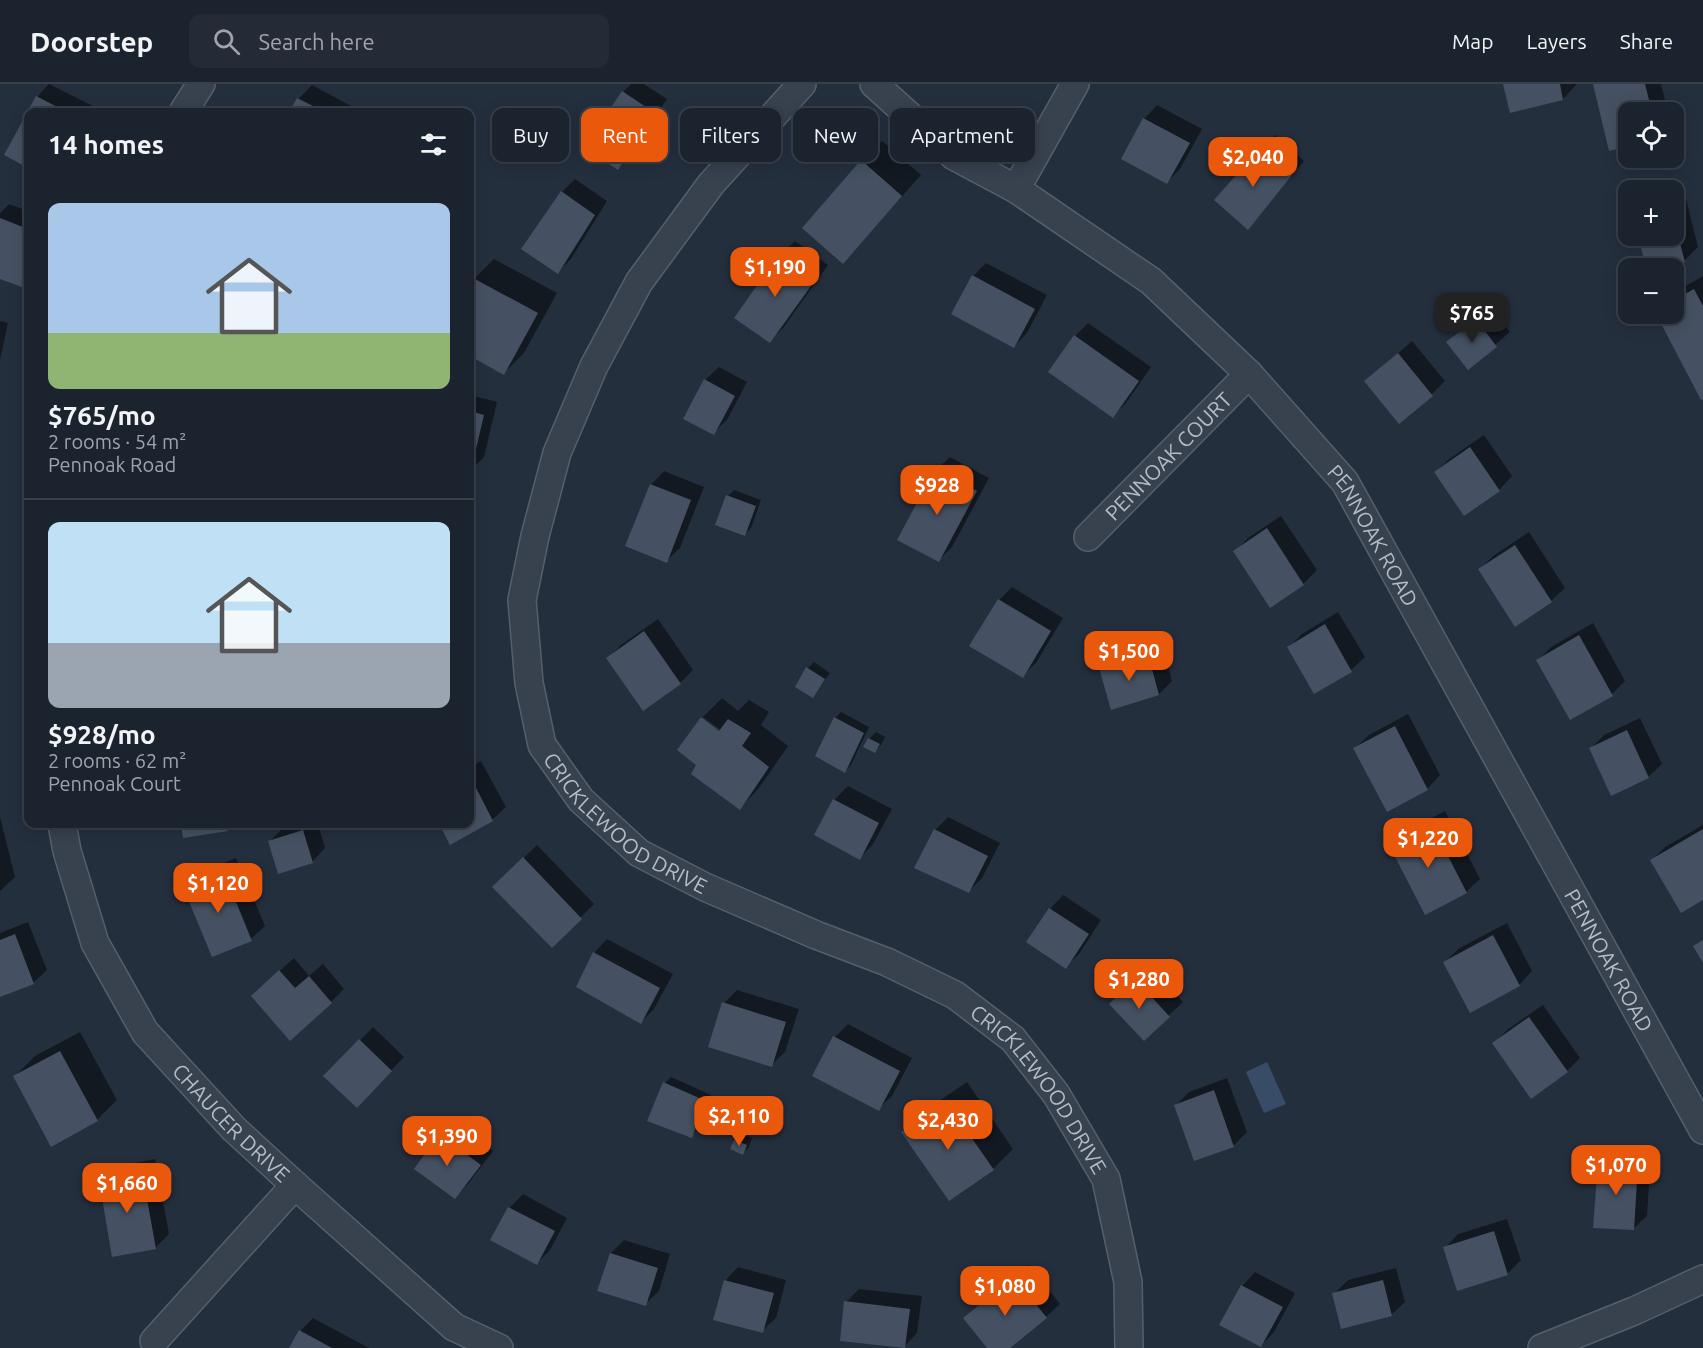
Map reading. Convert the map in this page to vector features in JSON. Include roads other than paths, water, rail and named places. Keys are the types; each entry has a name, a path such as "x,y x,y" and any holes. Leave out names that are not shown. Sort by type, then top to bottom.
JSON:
{"street":[{"path":"186,108 201,84"},
{"name":"CRICKLEWOOD DRIVE","path":"802,84 711,184 639,282 594,366 557,453 535,536 522,600 529,683 542,745 580,800 639,853 705,887 816,935 887,962 955,995 1013,1039 1056,1094 1106,1179 1128,1282 1130,1348"},
{"name":"PENNOAK ROAD","path":"874,84 954,156 1016,189 1151,281 1249,374 1345,482 1703,1130"},
{"path":"1016,189 1075,84"},
{"name":"PENNOAK COURT","path":"1088,537 1249,374"},
{"name":"CHAUCER DRIVE","path":"63,828 67,851 95,943 145,1032 234,1129 454,1327 499,1348"},
{"path":"154,1341 295,1185"},
{"path":"1542,1348 1634,1311 1703,1279"}],"water":[{"path":"1267,1062 1286,1104 1264,1113 1246,1072"}]}
